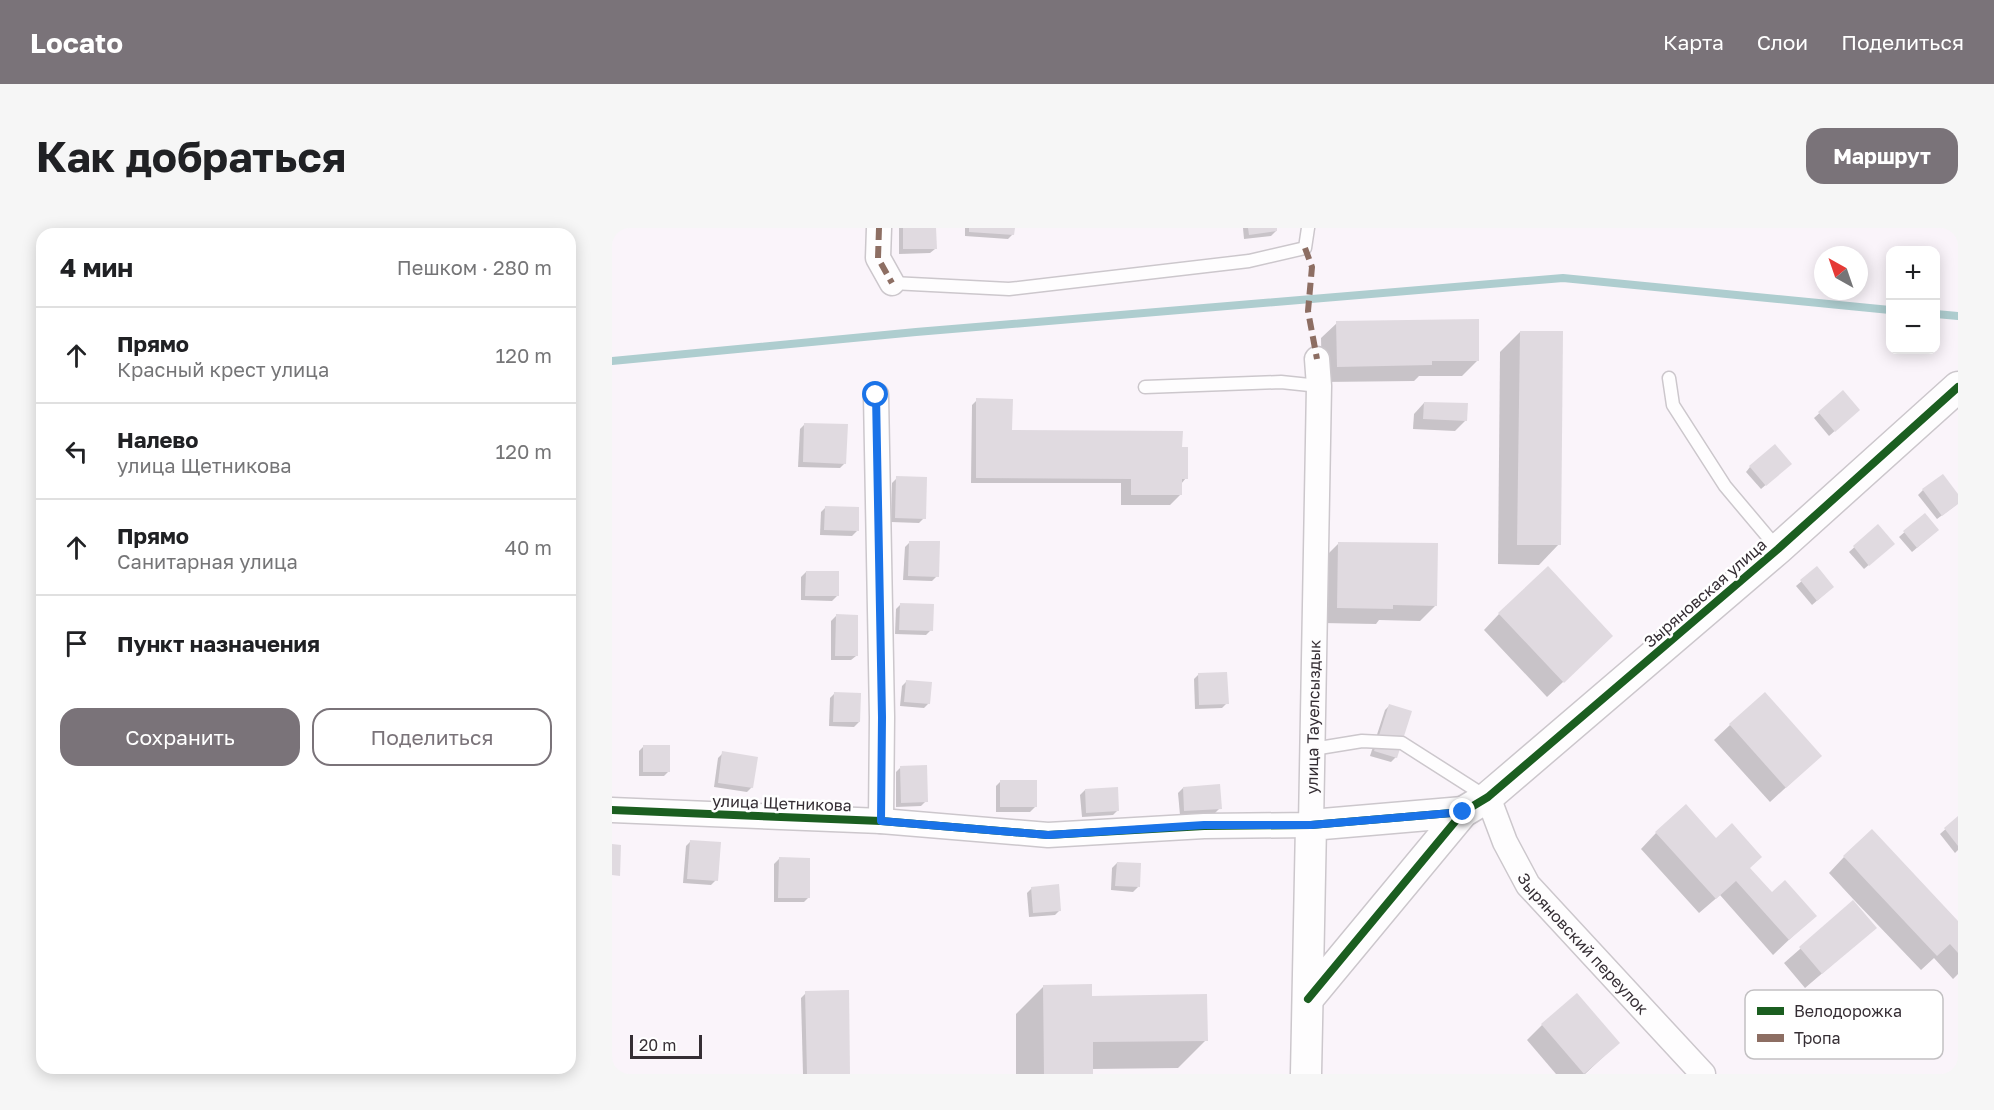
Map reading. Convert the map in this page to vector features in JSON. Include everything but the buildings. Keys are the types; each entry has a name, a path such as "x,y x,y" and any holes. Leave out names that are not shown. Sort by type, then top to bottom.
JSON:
{"street":[{"path":"879,228 878,258 892,283"},
{"name":"улица Тауелсыздык","path":"1305,1074 1313,749 1319,386 1317,358"},
{"name":"Зыряновская улица","path":"1308,999 1475,805 1778,549 1958,387"},
{"path":"876,395 882,717 881,821"},
{"path":"1311,825 1475,805"},
{"name":"Зыряновский переулок","path":"1475,805 1505,842 1528,885 1703,1074"},
{"name":"улица Щетникова","path":"612,810 881,821 1048,835 1204,825 1311,825"}],"lane":[{"path":"892,283 1009,289 1249,261 1305,248 1308,228"},
{"path":"1669,378 1672,405 1725,486 1778,549"},
{"path":"1145,387 1281,382 1319,386"},
{"path":"1313,749 1362,741 1402,743 1475,805"}],"waterway":[{"path":"612,361 916,332 1563,278 1886,310"},
{"path":"1940,314 1958,316"}],"marked path":[{"path":"879,228 878,258 892,283"},
{"path":"1305,248 1312,267 1308,311 1317,359"},
{"path":"876,395 882,717 881,821"}],"cycle path":[{"path":"1308,999 1463,812 1488,797 1778,549 1958,387"},
{"path":"612,810 881,821 1048,835 1204,826 1311,825 1463,812"}],"route":[{"path":"876,395 882,717 881,821 1048,835 1204,825 1311,825 1463,812"}]}
